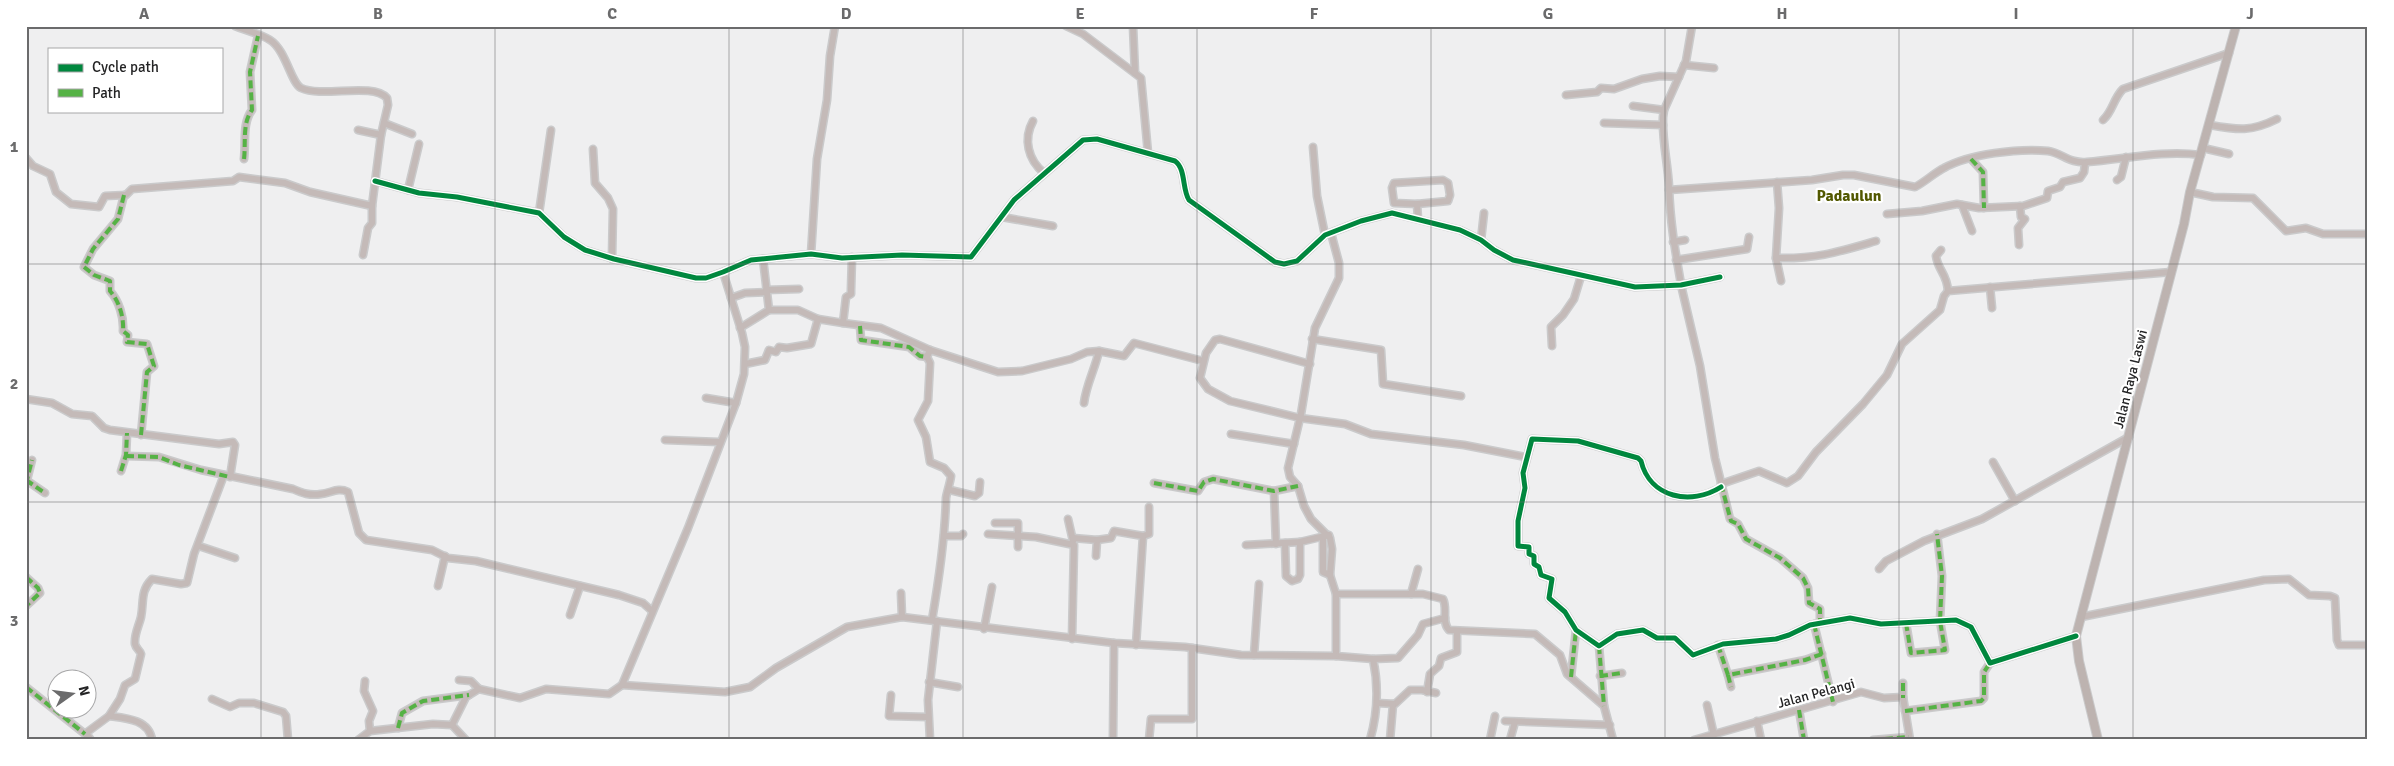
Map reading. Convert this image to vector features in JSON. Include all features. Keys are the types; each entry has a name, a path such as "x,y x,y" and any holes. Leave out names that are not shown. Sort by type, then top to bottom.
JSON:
{"main road":[{"name":"Jalan Raya Laswi","path":"2098,740 2079,661 2076,636 2183,228 2190,192 2236,26"}],"street":[{"path":"235,26 270,40 278,48 289,65 296,83 303,89 385,95 388,105 375,182 372,223 368,228 363,255"},
{"path":"811,254 817,158 827,100 830,56 835,26"},
{"path":"1066,26 1083,34 1136,73 1143,81 1148,153"},
{"path":"1133,26 1136,73"},
{"path":"1692,26 1684,65 1664,110 1663,125 1669,190 1668,211 1676,260 1700,366 1721,486 1730,519 1738,524 1745,538 1780,558 1803,578 1808,588 1809,602 1820,609 1817,624 1833,702"},
{"path":"244,159 247,116 252,110 250,72 258,36"},
{"path":"2103,120 2110,112 2114,99 2123,89 2229,53"},
{"path":"1684,65 1714,68"},
{"path":"1566,94 1597,92 1601,88 1614,89 1649,78 1679,77"},
{"path":"1633,106 1664,110"},
{"path":"2210,125 2241,130 2262,126 2277,119"},
{"path":"1033,121 1027,133 1029,149 1032,161 1044,173"},
{"path":"384,123 412,134"},
{"path":"1604,123 1663,125"},
{"path":"358,130 382,135"},
{"path":"539,213 552,130"},
{"path":"375,182 408,190 539,213 574,244 612,259 696,278 706,278 737,265 763,258 811,254 852,257 971,256 1014,200 1076,145 1087,139 1097,139 1179,164 1184,193 1195,206 1275,262 1297,261 1328,234 1387,213 1460,230 1481,240 1513,260 1635,288 1681,284 1720,277"},
{"path":"408,190 419,144"},
{"path":"1313,147 1317,196 1328,234 1340,263 1339,278 1315,328 1312,339 1310,364 1300,418 1288,468 1290,477 1298,486 1311,520 1326,536 1323,572 1330,575 1336,594 1336,656"},
{"path":"593,148 595,183 608,198 613,209 612,259"},
{"path":"1669,190 1854,175 1915,187 1944,167 2001,152 2050,151 2068,160 2085,162 2202,151 2229,154"},
{"path":"2117,180 2121,177 2126,157"},
{"path":"26,158 33,166 50,174 56,192 74,205 96,208 106,195 124,196"},
{"path":"1971,159 1983,172 1984,208"},
{"path":"1887,214 1962,204 1984,208 2020,206 2041,201 2048,197 2048,192 2060,187 2063,182 2080,178 2084,172 2085,162"},
{"path":"141,435 147,372 154,366 154,362 147,344 127,342 128,335 123,331 123,318 115,296 110,291 110,281 94,275 84,267 93,249 117,220 122,210 124,196 132,189 246,178 285,183 310,192 372,206"},
{"path":"1442,180 1448,183 1450,196 1448,200 1417,204 1394,203 1392,188 1394,183 1442,180"},
{"path":"1777,182 1780,208 1776,258 1781,281"},
{"path":"2190,192 2253,198 2286,231 2306,228 2323,234 2368,234"},
{"path":"1417,204 1418,219"},
{"path":"1962,204 1972,231"},
{"path":"2018,245 2018,228 2025,219 2021,217 2020,206"},
{"path":"1481,240 1484,213"},
{"path":"1002,217 1053,226"},
{"path":"1676,260 1747,249 1749,237"},
{"path":"1673,242 1685,240"},
{"path":"1776,258 1811,258 1837,254 1876,241"},
{"path":"1941,250 1936,256 1936,260 1946,275 1948,291"},
{"path":"843,323 846,297 851,294 852,290 852,257"},
{"path":"763,258 769,310"},
{"path":"460,680 471,681 479,689 520,698 546,689 609,694 622,685 688,528 719,442 736,403 745,364 740,328 723,272"},
{"path":"1599,646 1576,630 1565,612 1548,597 1552,579 1541,575 1538,567 1534,564 1534,556 1529,554 1529,547 1518,546 1518,521 1524,499 1523,473 1532,439 1553,442 1578,441 1640,459 1643,470 1651,482 1668,494 1705,495 1721,486 1759,471 1787,483 1795,480 1816,452 1863,404 1887,375 1902,344 1940,310 1944,296 1948,291 1990,286 2049,284 2171,272"},
{"path":"1552,346 1551,327 1564,315 1574,299 1581,276"},
{"path":"1990,286 1992,308"},
{"path":"731,298 745,293 800,289"},
{"path":"740,328 769,310 798,310 818,319 881,328 930,350 998,372 1022,371 1071,359 1087,352 1099,351 1124,356 1134,343 1203,361"},
{"path":"745,364 765,360 769,350 776,352 779,347 787,348 811,344 818,319"},
{"path":"860,326 861,340 909,347 920,356 927,357"},
{"path":"1310,364 1226,339 1216,340 1203,361 1200,378 1208,389 1230,401 1300,418 1345,424 1371,434 1464,445 1526,458"},
{"path":"1312,339 1382,350 1383,384 1461,396"},
{"path":"930,350 927,357 930,363 928,401 918,420 926,437 930,462 950,473 950,490 946,499 947,514 929,682 928,717 930,740"},
{"path":"1084,403 1086,390 1099,351"},
{"path":"706,398 736,403"},
{"path":"26,399 52,403 72,414 92,416 104,428 128,434 219,444 233,442 235,445 227,476 194,554 188,583 181,584 152,578 147,583 142,596 141,616 136,637 136,647 142,654 136,676 125,685 120,699 109,716 85,734"},
{"path":"121,471 126,456 128,434"},
{"path":"1231,434 1294,444"},
{"path":"1879,570 1886,561 1937,534 1982,520 2129,437"},
{"path":"665,440 719,442"},
{"path":"126,456 159,457 179,465 268,483 313,495 345,490 348,492 362,536 381,543 432,550 445,556 476,561 619,594 643,603 652,611"},
{"path":"32,460 27,482 45,494"},
{"path":"1993,462 2015,501"},
{"path":"1154,483 1198,491 1204,482 1213,479 1274,491 1298,486"},
{"path":"950,490 975,496 979,493 980,482"},
{"path":"1274,491 1276,544"},
{"path":"988,534 1036,537 1073,542 1111,538 1114,531 1143,536 1149,534 1149,507"},
{"path":"1068,519 1073,542 1072,639"},
{"path":"995,523 1017,522 1018,546"},
{"path":"944,536 961,536 963,534"},
{"path":"1906,623 1910,651 1912,653 1945,650 1940,621 1941,562 1937,534"},
{"path":"1136,644 1143,536"},
{"path":"1246,545 1300,542 1326,536"},
{"path":"1096,556 1097,540"},
{"path":"1285,543 1286,576 1292,580 1298,579 1300,575 1300,542"},
{"path":"198,546 235,558"},
{"path":"438,586 445,556"},
{"path":"1411,594 1418,569"},
{"path":"26,577 38,588 40,593 26,606"},
{"path":"2081,617 2264,580 2289,579 2309,595 2335,598 2337,640 2339,645 2368,645"},
{"path":"1254,656 1258,584"},
{"path":"570,615 580,586"},
{"path":"984,629 992,587"},
{"path":"901,593 902,617"},
{"path":"1336,594 1423,594 1440,597 1446,605 1446,628 1457,631 1535,634 1560,655 1566,673 1604,706"},
{"path":"622,685 725,692 738,691 750,687 776,668 847,627 902,617 1072,639 1192,648 1254,656 1336,656 1373,659 1398,658 1418,636 1424,624 1445,618"},
{"path":"1599,646 1617,634 1643,630 1657,638 1675,638 1693,655 1718,645 1782,637 1817,624 1853,618 1881,624 1956,620 1971,627 1990,663"},
{"path":"1571,677 1576,630"},
{"path":"1427,692 1430,674 1438,666 1440,658 1457,652 1457,631"},
{"path":"1905,712 1982,700 1984,672 1990,663 2076,636"},
{"path":"1113,740 1114,643"},
{"path":"1718,645 1731,687"},
{"path":"1599,646 1604,706 1613,740"},
{"path":"1149,740 1151,720 1192,719 1192,648"},
{"path":"1728,675 1805,660 1822,654"},
{"path":"1370,740 1377,703 1378,683 1373,659"},
{"path":"1600,676 1622,673"},
{"path":"365,681 364,691 373,711 369,720 370,731"},
{"path":"929,682 958,687"},
{"path":"1873,740 1910,738 1903,698 1903,683"},
{"path":"26,687 91,740"},
{"path":"452,724 462,704 469,695 479,689"},
{"path":"1377,703 1392,704 1404,696 1407,691 1422,690 1436,694"},
{"name":"Jalan Pelangi","path":"1694,740 1757,721 1833,702 1862,692 1884,698 1903,698"},
{"path":"398,728 402,713 420,702 469,695"},
{"path":"891,696 889,716 928,717"},
{"path":"212,699 230,707 239,703 254,704 283,712 286,716 288,740"},
{"path":"1390,740 1392,704"},
{"path":"1707,705 1714,735"},
{"path":"1799,710 1804,740"},
{"path":"109,716 125,718 142,724 149,731 152,740"},
{"path":"1490,740 1496,716"},
{"path":"1505,721 1610,725"},
{"path":"1757,721 1761,740"},
{"path":"1510,740 1515,722"},
{"path":"358,740 370,731 452,724"},
{"path":"452,724 466,740"}],"marked path":[{"path":"244,159 246,127 252,110 250,72 258,36"},
{"path":"1971,159 1983,172 1984,208"},
{"path":"124,195 118,219 93,249 84,267 94,275 110,281 110,291 122,315 123,331 128,335 127,342 147,344 154,366 147,372 141,435"},
{"path":"860,326 861,340 909,347 920,356 927,357"},
{"path":"121,471 126,455 127,433"},
{"path":"126,456 159,457 179,465 230,477"},
{"path":"26,484 32,460"},
{"path":"1154,483 1198,491 1204,482 1213,479 1274,491 1298,486"},
{"path":"26,480 45,493"},
{"path":"1721,484 1731,521 1738,524 1746,539 1780,558 1803,578 1808,588 1809,603 1820,609 1820,623"},
{"path":"1906,623 1911,653 1945,650 1940,621 1942,576 1937,534"},
{"path":"26,577 38,588 40,593 26,606"},
{"path":"1814,624 1833,702"},
{"path":"1571,677 1576,630"},
{"path":"1718,645 1728,675 1805,660 1822,654"},
{"path":"1599,646 1604,706"},
{"path":"1905,711 1981,701 1984,698 1984,672 1990,663"},
{"path":"1600,676 1622,673"},
{"path":"1728,675 1731,687"},
{"path":"1903,683 1903,698"},
{"path":"26,687 85,734"},
{"path":"398,728 402,713 423,701 469,695"},
{"path":"1799,710 1804,740"},
{"path":"1873,740 1909,737"}],"cycle path":[{"path":"375,181 419,193 457,197 539,213 564,237 585,250 614,259 696,278 706,278 751,260 811,254 842,258 902,255 971,257 1014,200 1083,140 1097,139 1175,161 1181,169 1189,200 1275,262 1284,264 1297,261 1325,235 1361,221 1392,213 1460,230 1481,240 1494,250 1513,260 1635,287 1681,285 1720,277"},
{"path":"1721,487 1697,496 1673,495 1653,483 1638,458 1578,441 1532,439 1523,473 1525,488 1518,521 1518,546 1529,547 1529,554 1534,556 1534,564 1539,567 1541,575 1552,579 1549,598 1565,612 1576,630 1599,646 1617,634 1643,630 1657,638 1675,638 1693,655 1723,644 1776,639 1810,625 1850,618 1881,624 1956,620 1971,627 1990,663 2076,636"}],"district":[{"name":"Padaulun","path":"1849,195"}]}
